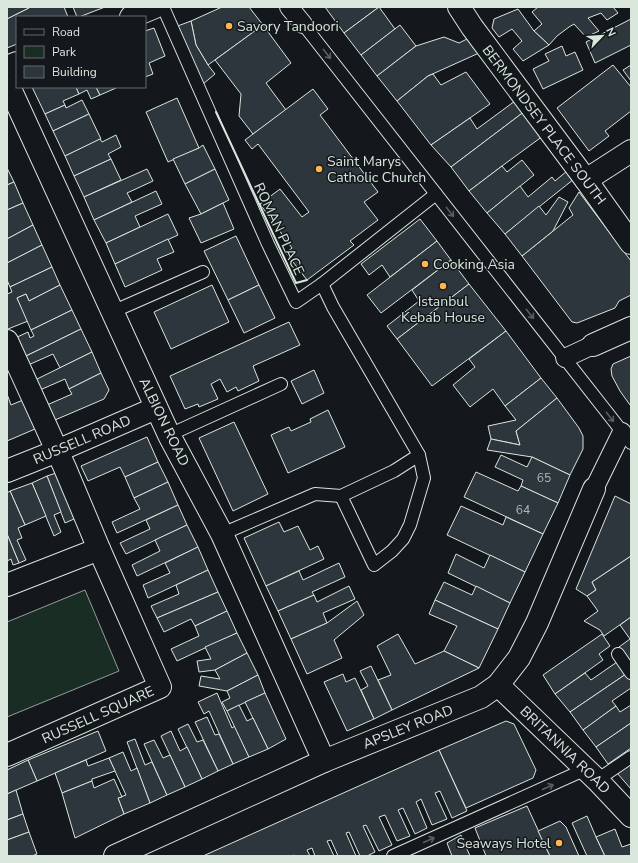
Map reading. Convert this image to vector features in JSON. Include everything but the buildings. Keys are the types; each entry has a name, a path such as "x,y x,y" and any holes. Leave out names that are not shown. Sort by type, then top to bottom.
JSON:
{"street":[{"path":"132,16 155,7"},
{"path":"289,7 303,24"},
{"name":"BERMONDSEY PLACE SOUTH","path":"466,9 476,34 586,180 631,243"},
{"name":"ALBION ROAD","path":"7,82 168,435 222,534 324,761"},
{"path":"586,180 631,151"},
{"path":"564,358 631,328"},
{"name":"RUSSELL SQUARE","path":"7,755 160,687 57,451 8,345"},
{"name":"RUSSELL ROAD","path":"7,471 156,408"},
{"path":"594,489 626,438"},
{"name":"APSLEY ROAD","path":"115,856 324,761 481,697 498,685 519,658 537,623 594,489"},
{"path":"7,585 99,549"},
{"name":"BRITANNIA ROAD","path":"498,685 592,774 631,816"}],"lane":[{"name":"ROMAN PLACE","path":"163,7 268,244 296,302 322,284 436,194"},
{"path":"295,7 303,24 626,438"},
{"path":"112,312 203,272"},
{"path":"322,284 333,307 419,455 424,478 410,525 403,539 392,551 374,565 341,496"},
{"path":"168,435 281,384"},
{"path":"222,534 315,494 341,496 394,471 419,455"},
{"path":"618,654 631,673"},
{"path":"393,856 631,757"}],"green space":[{"path":"85,590 119,671 7,717 7,622"}],"wall":[{"path":"216,112 296,283 307,280"}],"place":[{"name":"Savory Tandoori","path":"229,26"},
{"name":"Saint Marys Catholic Church","path":"319,169"},
{"name":"Cooking Asia","path":"425,264"},
{"name":"Istanbul Kebab House","path":"443,286"},
{"name":"Seaways Hotel","path":"559,843"}]}
